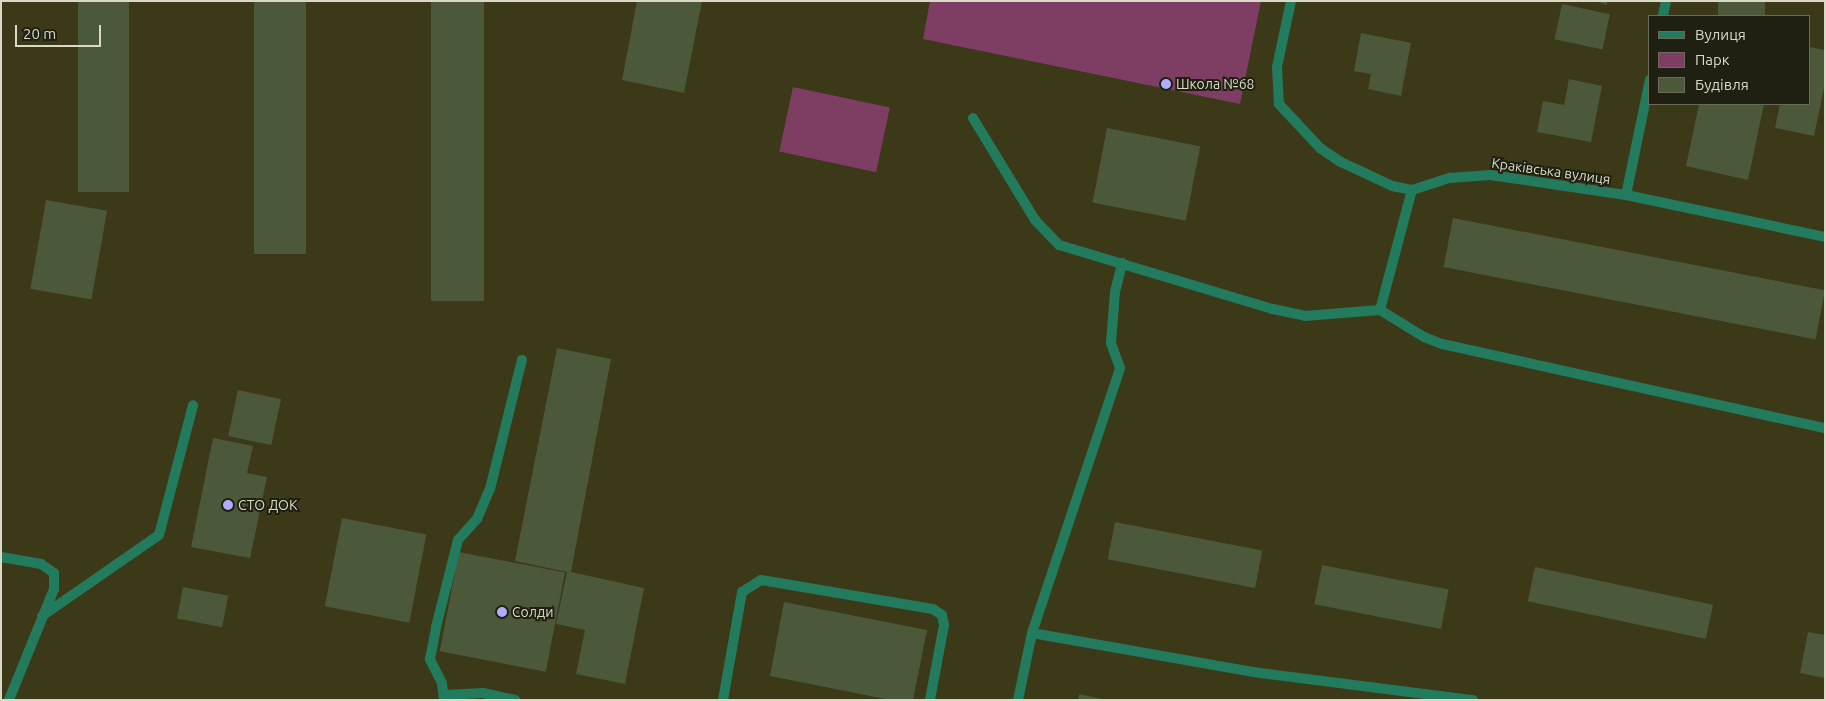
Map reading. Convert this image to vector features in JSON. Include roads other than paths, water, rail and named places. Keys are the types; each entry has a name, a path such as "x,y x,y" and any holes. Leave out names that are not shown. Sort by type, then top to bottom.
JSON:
{"street":[{"path":"1291,1 1277,66 1279,104 1304,134 1341,162 1392,186 1412,190 1380,310"},
{"path":"1662,15 1666,1"},
{"path":"1626,195 1648,89"},
{"path":"973,118 1035,220 1059,245 1306,316 1380,310 1424,337 1442,344 1825,428"},
{"name":"Краківська вулиця","path":"1412,190 1450,178 1490,175 1626,195 1825,237"},
{"path":"1018,700 1032,632 1120,368 1111,343 1115,292 1122,262"},
{"path":"515,700 483,693 444,697 430,659 458,540 477,519 490,489 522,360"},
{"path":"42,616 159,535 193,405"},
{"path":"1,557 41,564 54,573 54,589 9,700"},
{"path":"723,700 742,592 761,580 933,609 942,615 944,625 930,700"},
{"path":"1032,632 1253,672 1474,700"}],"place":[{"name":"Школа №68","path":"1166,84"},
{"name":"СТО ДОК","path":"228,505"},
{"name":"Солди","path":"502,612"}]}
